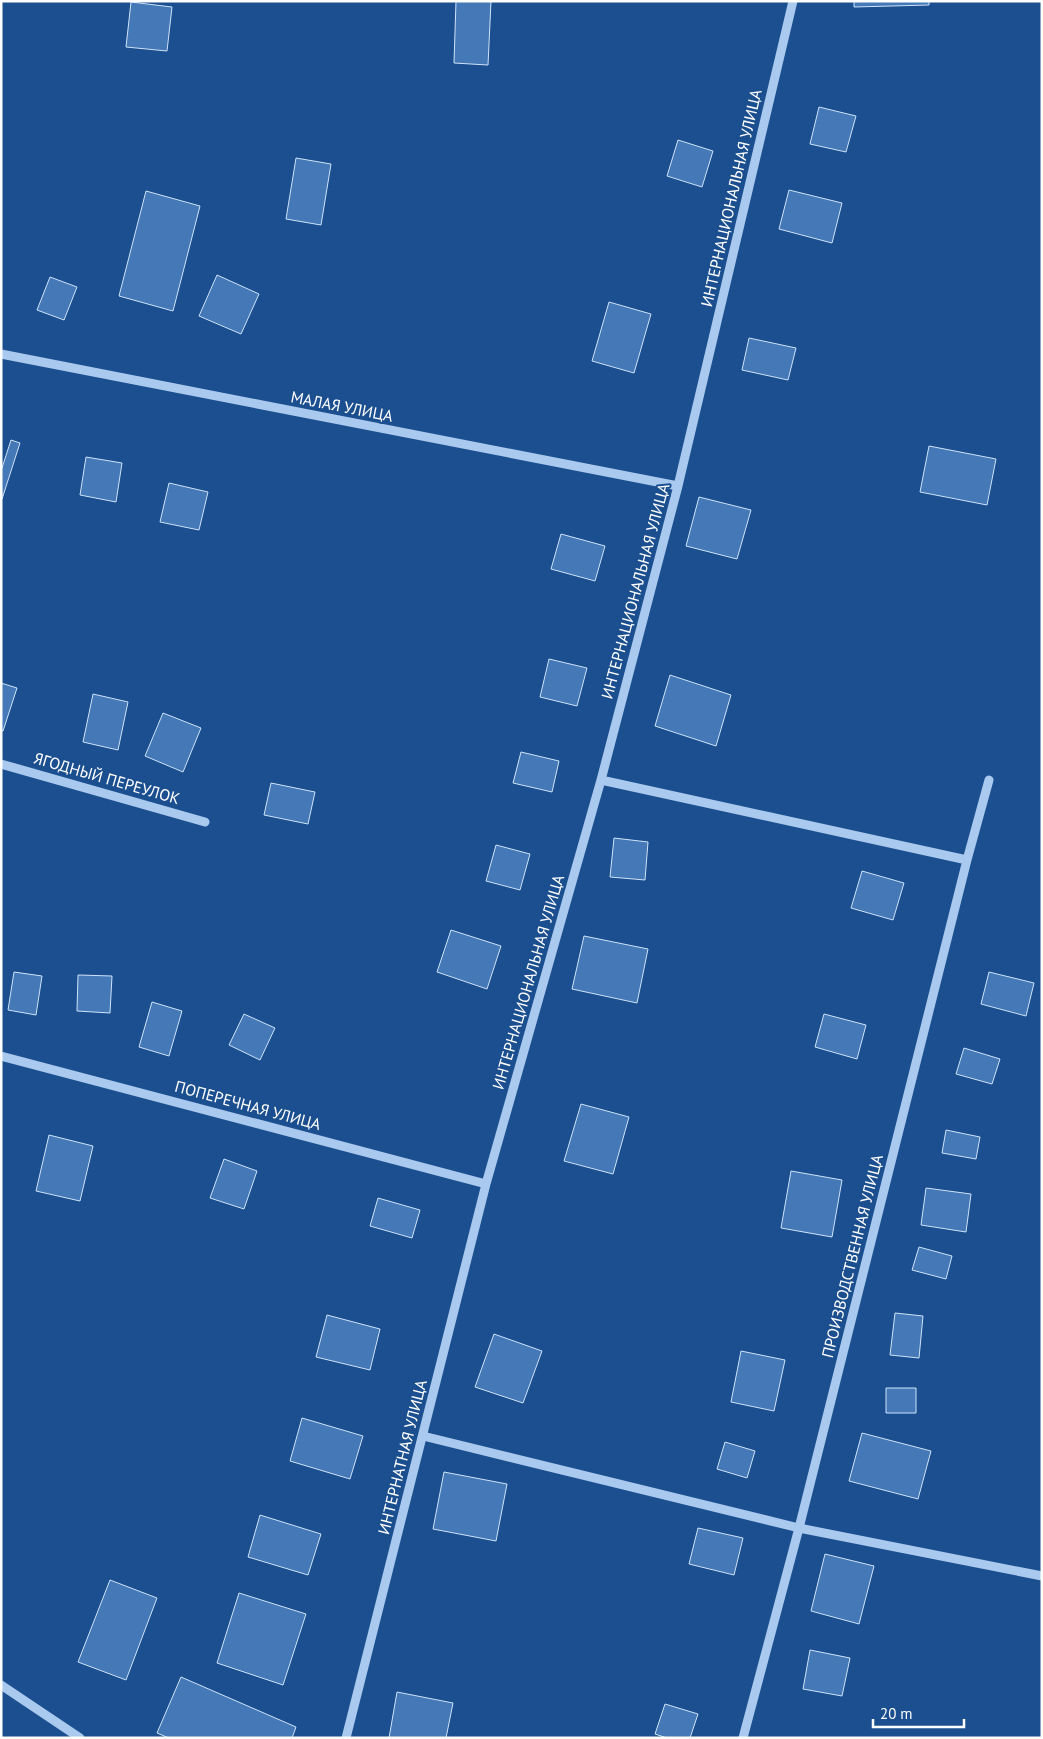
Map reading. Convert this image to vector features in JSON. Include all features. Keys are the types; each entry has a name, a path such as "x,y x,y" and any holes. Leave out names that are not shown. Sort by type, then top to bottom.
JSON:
{"street":[{"name":"ИНТЕРНАЦИОНАЛЬНАЯ УЛИЦА","path":"486,1184 601,780 678,486 793,1"},
{"name":"МАЛАЯ УЛИЦА","path":"1,354 678,486"},
{"name":"ЯГОДНЫЙ ПЕРЕУЛОК","path":"1,764 205,822"},
{"path":"601,780 967,860"},
{"name":"ПРОИЗВОДСТВЕННАЯ УЛИЦА","path":"742,1738 799,1528 967,860 989,780"},
{"name":"ПОПЕРЕЧНАЯ УЛИЦА","path":"1,1056 486,1184"},
{"name":"ИНТЕРНАТНАЯ УЛИЦА","path":"346,1738 486,1184"},
{"path":"422,1436 799,1528 1042,1576"},
{"path":"1,1685 80,1738"}],"building":[{"path":"456,1 491,1 488,65 454,63"},
{"path":"854,1 929,1 929,5 854,7"},
{"path":"131,2 172,7 167,51 126,47"},
{"path":"819,107 856,116 846,152 810,144"},
{"path":"678,140 713,151 702,187 667,176"},
{"path":"296,158 331,164 321,225 286,219"},
{"path":"789,190 842,203 832,243 779,229"},
{"path":"146,191 200,206 173,311 119,296"},
{"path":"217,275 259,294 241,334 199,316"},
{"path":"50,277 77,287 64,320 37,310"},
{"path":"609,302 651,314 634,373 592,361"},
{"path":"749,338 796,348 788,380 742,370"},
{"path":"11,440 20,443 2,499 1,471"},
{"path":"929,446 996,459 987,505 920,492"},
{"path":"86,457 122,463 116,502 80,495"},
{"path":"169,483 208,492 199,530 160,522"},
{"path":"699,497 751,510 737,559 686,546"},
{"path":"561,534 605,546 595,581 551,569"},
{"path":"549,659 587,668 577,706 540,697"},
{"path":"670,675 731,695 716,746 655,726"},
{"path":"1,683 17,688 3,731 1,730"},
{"path":"93,694 128,702 118,750 83,742"},
{"path":"163,713 201,728 183,772 145,756"},
{"path":"521,752 559,761 552,792 513,783"},
{"path":"271,783 315,792 308,824 264,815"},
{"path":"614,838 648,842 645,880 610,877"},
{"path":"496,845 530,854 520,890 486,881"},
{"path":"862,871 904,883 893,920 851,908"},
{"path":"451,930 501,946 487,989 437,972"},
{"path":"584,936 648,949 637,1003 572,989"},
{"path":"14,972 42,976 36,1015 8,1010"},
{"path":"989,972 1034,983 1026,1016 981,1004"},
{"path":"78,975 112,976 110,1013 77,1011"},
{"path":"152,1002 182,1011 169,1056 139,1047"},
{"path":"244,1014 275,1028 260,1060 229,1045"},
{"path":"824,1014 866,1025 857,1059 815,1047"},
{"path":"964,1048 1000,1059 992,1084 956,1074"},
{"path":"581,1104 629,1117 613,1174 564,1161"},
{"path":"946,1130 980,1137 976,1159 942,1153"},
{"path":"49,1135 93,1146 80,1201 36,1191"},
{"path":"224,1159 257,1171 244,1209 210,1198"},
{"path":"791,1171 842,1180 832,1237 781,1228"},
{"path":"926,1188 971,1194 966,1232 921,1225"},
{"path":"378,1198 420,1210 412,1238 370,1226"},
{"path":"919,1247 952,1256 946,1279 912,1270"},
{"path":"895,1313 923,1316 919,1358 890,1355"},
{"path":"327,1315 380,1329 370,1370 316,1357"},
{"path":"494,1334 542,1351 523,1403 475,1387"},
{"path":"741,1351 785,1360 774,1411 731,1402"},
{"path":"886,1388 916,1388 916,1413 886,1413"},
{"path":"302,1418 363,1436 350,1479 290,1461"},
{"path":"862,1433 931,1451 918,1499 849,1481"},
{"path":"725,1442 755,1451 747,1478 717,1469"},
{"path":"444,1472 507,1484 496,1541 433,1529"},
{"path":"260,1515 321,1534 308,1575 248,1557"},
{"path":"698,1528 743,1538 734,1575 689,1564"},
{"path":"825,1554 874,1566 859,1624 811,1611"},
{"path":"110,1580 157,1598 126,1680 78,1662"},
{"path":"239,1593 306,1614 283,1685 217,1663"},
{"path":"810,1650 850,1658 842,1696 803,1689"},
{"path":"181,1677 296,1727 292,1738 169,1738 157,1733"},
{"path":"397,1692 453,1703 446,1738 389,1738"},
{"path":"665,1704 698,1714 690,1738 667,1738 655,1734"}]}
